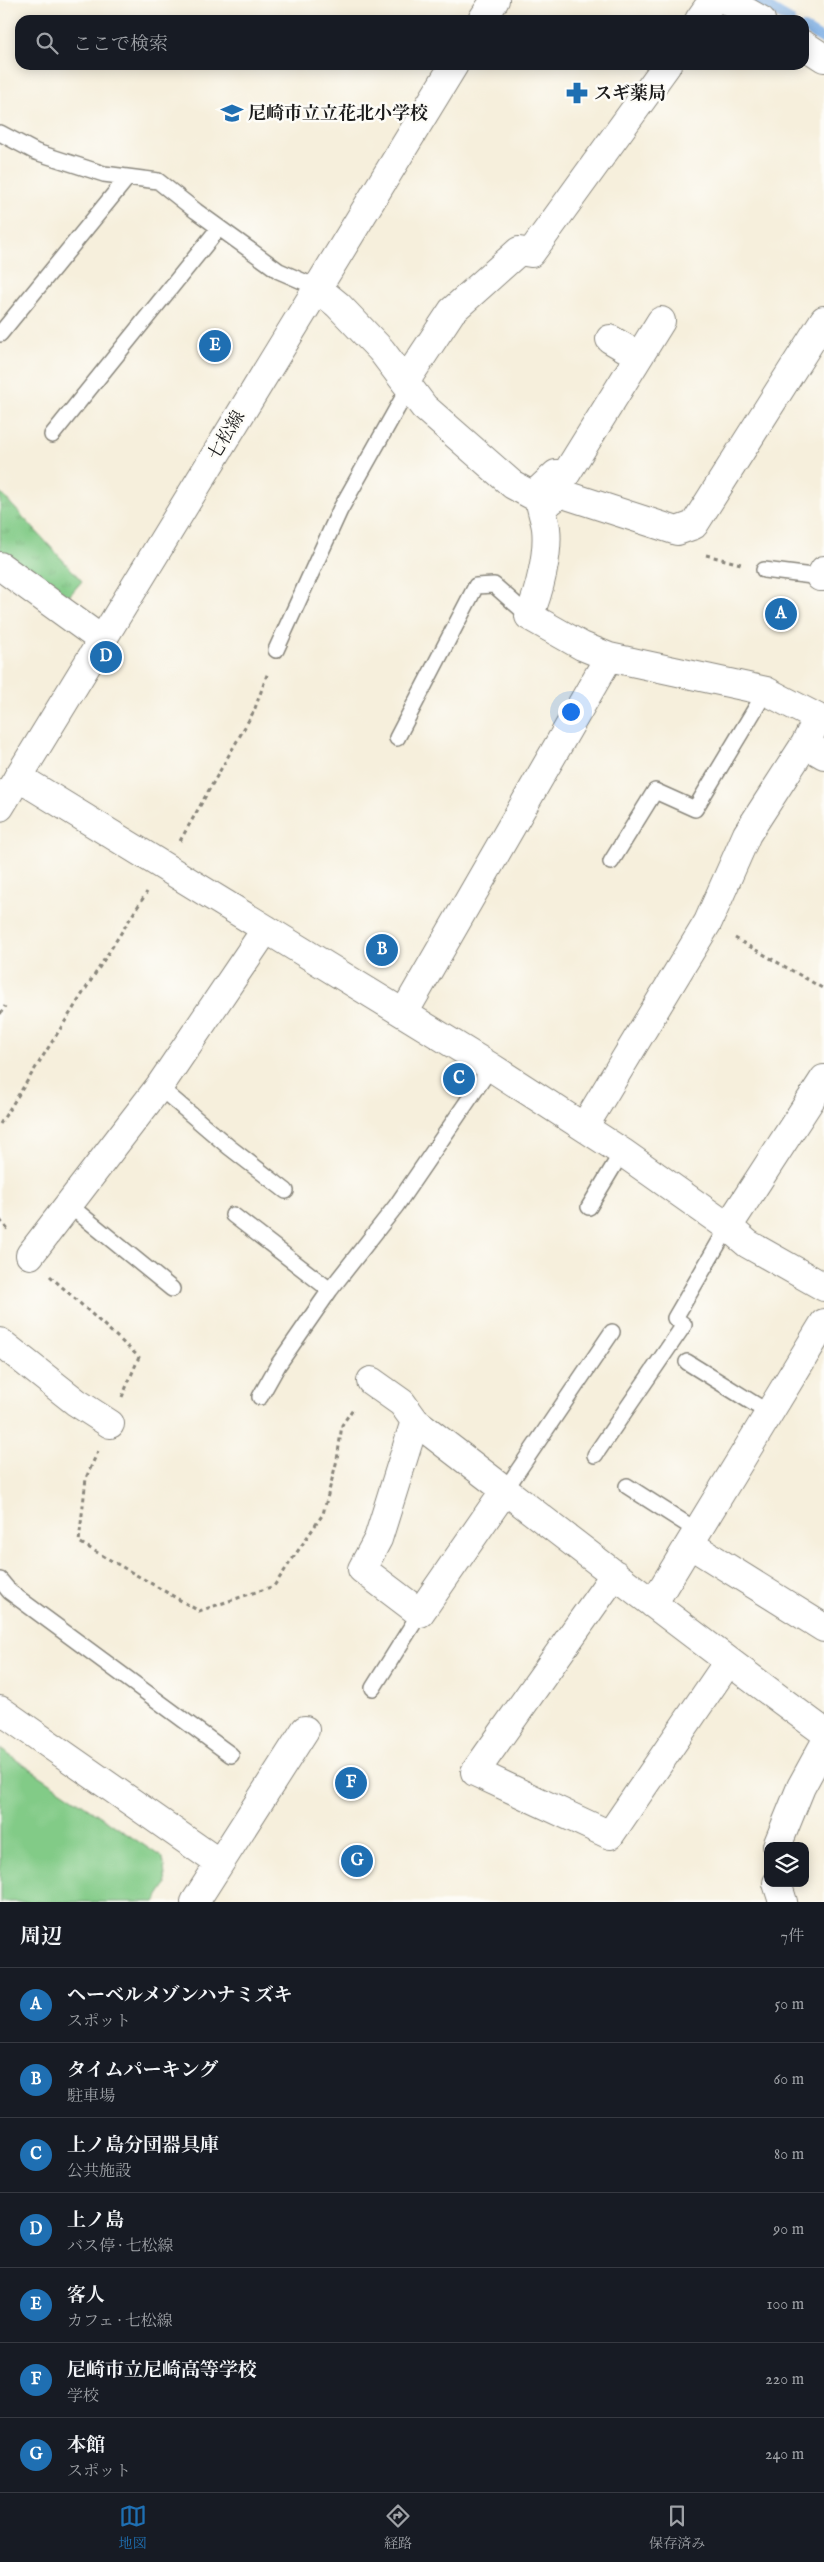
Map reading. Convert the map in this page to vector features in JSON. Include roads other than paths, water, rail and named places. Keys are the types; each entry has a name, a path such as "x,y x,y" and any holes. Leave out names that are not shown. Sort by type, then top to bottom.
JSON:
{"street":[{"path":"485,15 495,0"},
{"path":"702,15 713,0"},
{"path":"726,0 752,15"},
{"path":"809,48 824,58"},
{"name":"七松線","path":"1,804 316,287 451,70"},
{"path":"407,384 452,311 519,251 531,253 663,70"},
{"path":"316,287 338,305 382,350 424,407 513,486 538,499 552,500 560,493 677,531 694,525 824,320"},
{"path":"584,1127 708,922 747,834 814,749 818,718 766,691 609,656 582,646 529,616 537,597 546,530 538,499 539,490 556,474 566,474 661,321"},
{"path":"610,339 639,356"},
{"path":"0,566 102,640"},
{"path":"404,1013 609,656"},
{"path":"18,777 490,1067 622,1152 728,1227 748,1244 824,1287"},
{"path":"30,1255 159,1087 266,929"},
{"path":"728,1227 824,1079"},
{"path":"654,1604 824,1323"},
{"path":"0,1342 76,1402 110,1424"},
{"path":"371,1382 402,1402 415,1421 728,1662 824,1732"},
{"path":"415,1421 378,1539 362,1569 420,1613 505,1490"},
{"path":"695,1538 824,1628"},
{"path":"615,1574 475,1772 610,1835 728,1662"},
{"path":"0,1710 220,1863"},
{"path":"195,1902 304,1730"},
{"path":"779,1842 801,1786 824,1745"},
{"path":"779,1887 783,1902"}],"lane":[{"path":"0,134 36,152 104,174 158,180 219,228 279,271 316,287"},
{"path":"0,334 128,177"},
{"path":"52,435 219,228"},
{"path":"276,650 340,510 407,384"},
{"path":"764,570 823,575"},
{"path":"397,738 476,586 494,585 529,616"},
{"path":"611,862 655,791 695,809 766,691"},
{"path":"260,1397 278,1365 330,1290 396,1206 490,1067"},
{"path":"159,1087 229,1147 286,1191"},
{"path":"589,1207 622,1152"},
{"path":"69,1205 172,1289"},
{"path":"232,1215 330,1290"},
{"path":"595,1455 684,1325 675,1318 728,1227"},
{"path":"505,1490 612,1332"},
{"path":"687,1362 769,1413"},
{"path":"627,1486 695,1538"},
{"path":"0,1580 10,1592 231,1756"},
{"path":"373,1688 420,1613"}],"waterway":[{"path":"756,0 782,15"},
{"path":"809,31 824,40"}],"place":[{"name":"スギ薬局","path":"577,93"},
{"name":"尼崎市立立花北小学校","path":"232,113"},
{"name":"客人","path":"215,346"},
{"name":"ヘーベルメゾンハナミズキ","path":"781,614"},
{"name":"上ノ島","path":"106,657"},
{"name":"タイムパーキング","path":"382,950"},
{"name":"上ノ島分団器具庫","path":"459,1079"},
{"name":"尼崎市立尼崎高等学校","path":"351,1783"},
{"name":"本館","path":"357,1861"}]}
